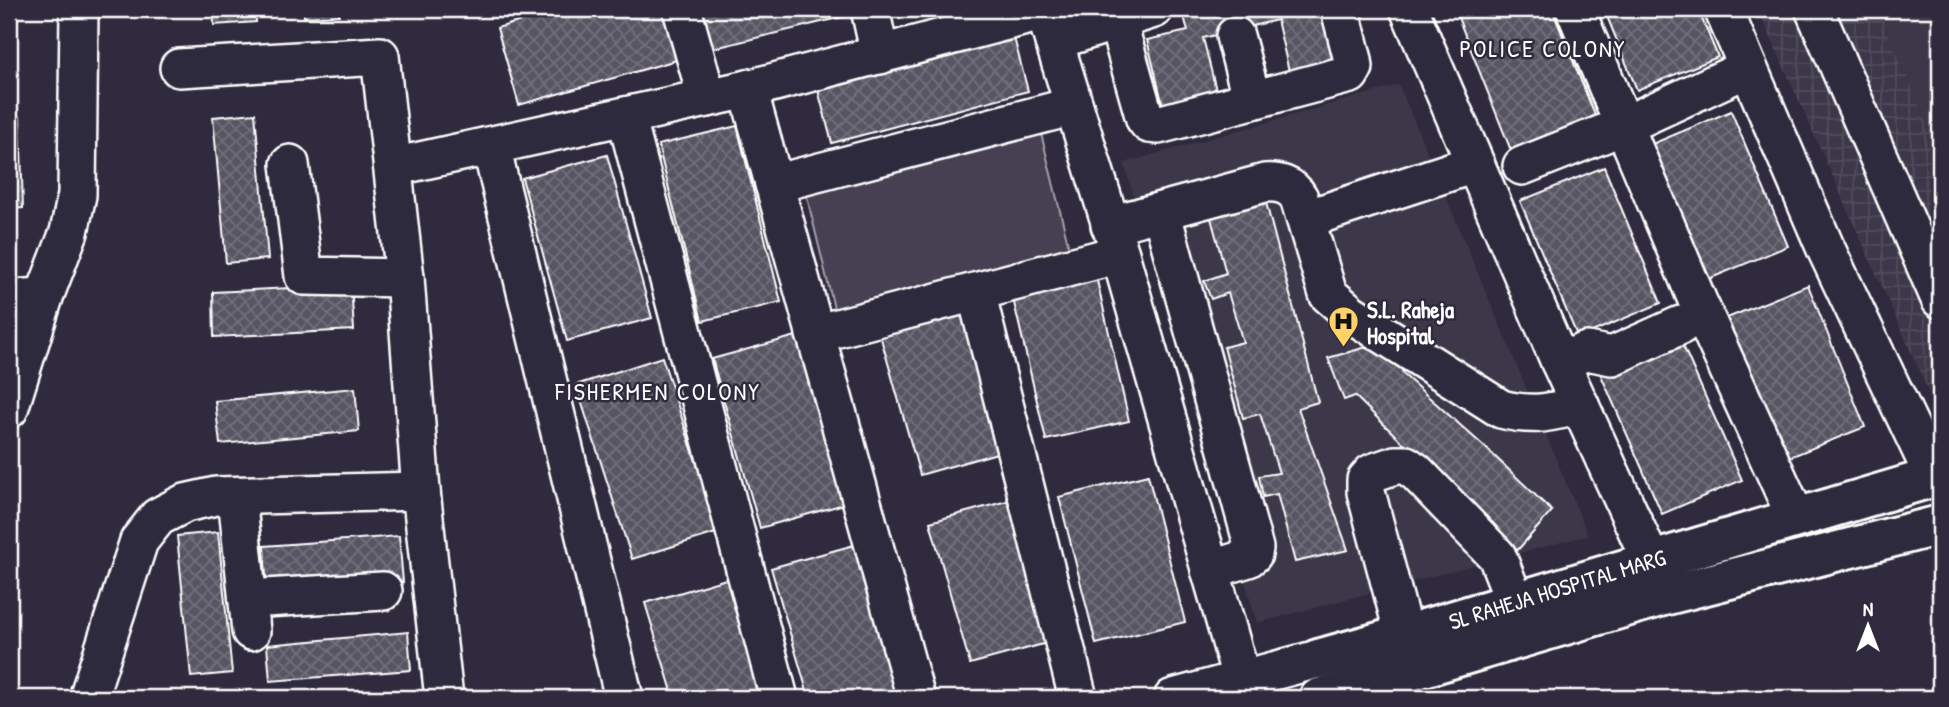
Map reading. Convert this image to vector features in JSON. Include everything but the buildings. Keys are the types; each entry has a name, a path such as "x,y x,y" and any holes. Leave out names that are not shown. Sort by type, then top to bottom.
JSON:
{"main road":[{"name":"SL RAHEJA HOSPITAL MARG","path":"1329,696 1657,578 1796,518 1937,477"},
{"name":"SL RAHEJA HOSPITAL MARG","path":"1318,659 1515,602 1940,525"},
{"path":"1318,659 1329,696"}],"street":[{"path":"9,409 26,298 69,232 77,195 79,9"},
{"path":"682,9 707,98"},
{"path":"870,9 880,55"},
{"path":"393,167 748,89 880,55 1048,20 1154,9"},
{"path":"1115,15 1142,113 1149,124 1165,124 1350,74 1354,67 1353,60 1340,9"},
{"path":"1575,9 1698,302 1796,518"},
{"path":"1723,9 1826,249 1937,477"},
{"path":"1814,9 1940,299"},
{"path":"1421,12 1474,164 1657,578"},
{"path":"1048,20 1115,239 1245,689"},
{"path":"1235,36 1252,100"},
{"path":"179,68 380,57 405,278 421,491 444,698"},
{"path":"1522,166 1623,126 1748,68"},
{"path":"748,89 916,698"},
{"path":"774,184 1074,106"},
{"path":"626,116 779,698"},
{"path":"491,146 624,698"},
{"path":"290,164 304,276 405,278"},
{"path":"1306,219 1474,164"},
{"path":"815,334 976,292 1115,239 1161,211 1277,182 1295,191 1328,294 1350,313 1501,409 1521,414 1543,415 1580,405"},
{"path":"1161,211 1254,548 1248,558 1210,570"},
{"path":"976,292 1078,698"},
{"path":"1560,362 1587,351 1612,356 1681,325"},
{"path":"1404,635 1366,492 1366,480 1372,473 1395,465 1406,465 1416,472 1497,556 1515,602"},
{"path":"88,698 139,541 158,517 185,503 216,496 421,491"},
{"path":"237,496 249,615 383,591"},
{"name":"SL RAHEJA HOSPITAL MARG","path":"1173,698 1245,689 1318,659"}],"shaded area":[{"path":"1758,9 1878,9 1940,154 1940,417"},
{"path":"1878,9 1940,9 1940,154"},
{"name":"S.L. Raheja Hospital","path":"1399,85 1588,535 1257,623 1124,163"},
{"path":"1040,129 1071,256 835,312 804,185"}],"place":[{"name":"S.L. Raheja Hospital","path":"1344,349"}],"district":[{"name":"POLICE COLONY","path":"1543,48"},
{"name":"FISHERMEN COLONY","path":"658,391"}]}
